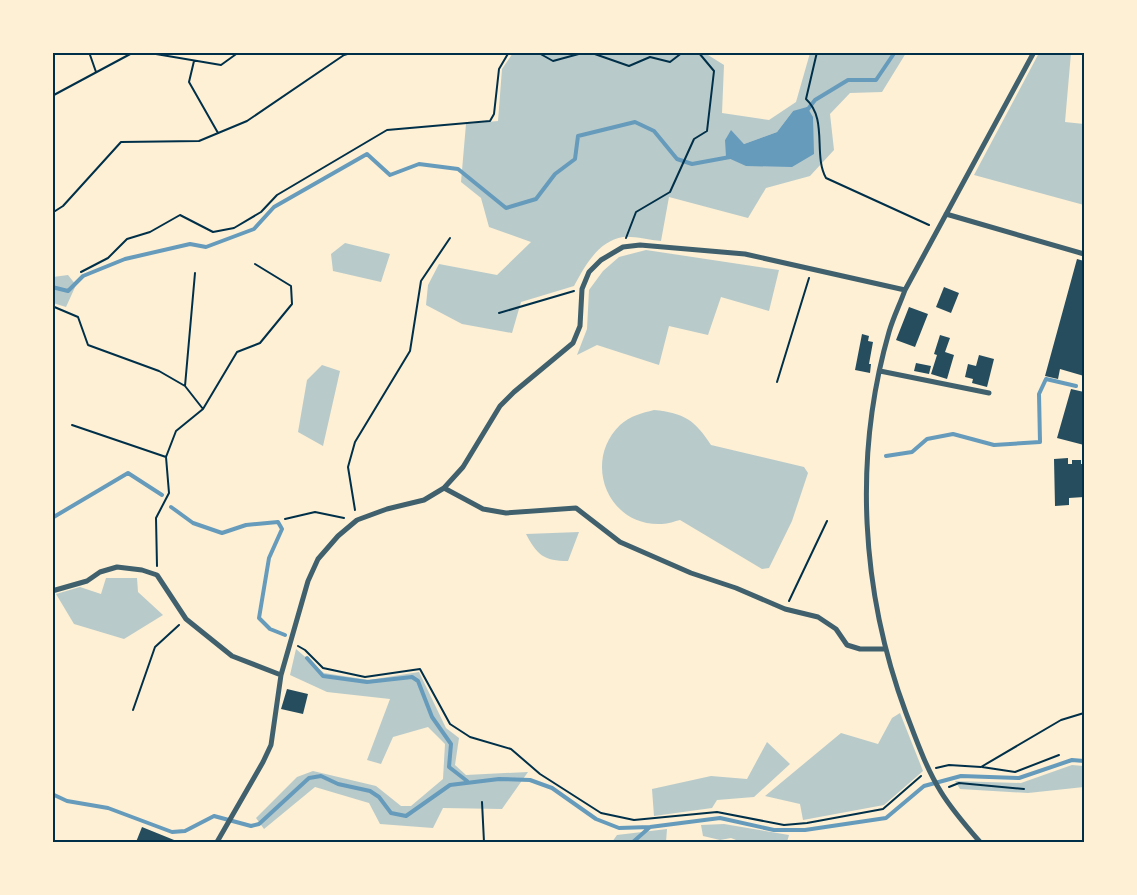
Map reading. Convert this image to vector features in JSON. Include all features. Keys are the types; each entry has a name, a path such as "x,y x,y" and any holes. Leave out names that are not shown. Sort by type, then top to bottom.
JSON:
{"street":[{"path":"980,843 940,791 929,770 895,682 885,649 871,575 867,521 867,467 871,420 880,372 890,331 905,290 1034,52"},
{"path":"946,214 1084,254"},
{"path":"217,843 271,745 281,675 308,581 318,559 338,536 357,520 387,509 424,500 444,488 463,467 500,406 573,343 580,326 582,289 589,272 601,260 623,247 640,245 745,254 905,290"},
{"path":"880,372 989,393"},
{"path":"444,488 483,509 506,513 576,508 620,542 691,573 736,588 785,609 818,617 836,629 848,645 860,649 885,649"},
{"path":"52,591 87,581 100,572 117,567 142,570 157,575 186,619 232,656 281,675"}],"path":[{"path":"89,52 96,72"},
{"path":"52,96 134,52"},
{"path":"144,52 221,65 239,52"},
{"path":"52,213 63,206 121,142 200,141 247,121 344,55 354,52"},
{"path":"81,272 108,258 127,239 150,232 180,215 213,232 234,228 261,212 277,195 387,130 490,121 494,114 499,69 509,52"},
{"path":"537,52 553,61 587,52 629,66 650,57 670,62 683,52"},
{"path":"623,247 636,212 670,192 694,139 707,131 714,71 699,53 690,52"},
{"path":"818,52 806,99 814,107 821,146 820,168 826,178 937,228"},
{"path":"194,61 189,82 218,133"},
{"path":"285,519 315,513 357,520 348,467 355,442 410,351 421,281 450,238"},
{"path":"157,575 156,518 170,493 166,457 176,431 203,409 237,352 260,343 292,304 291,286 255,264"},
{"path":"777,382 812,269"},
{"path":"185,386 195,273"},
{"path":"499,313 582,289"},
{"path":"52,306 78,317 88,345 159,371 185,386 203,409"},
{"path":"72,425 166,457"},
{"path":"785,609 827,521"},
{"path":"133,710 154,647 186,619"},
{"path":"290,642 304,650 323,668 365,677 420,669 450,724 470,737 511,749 540,774 601,813 634,820 717,812 784,825 807,823 883,809 929,770 949,765 1015,772 1059,755"},
{"path":"981,767 1061,720 1084,713"},
{"path":"940,791 958,783 1024,789"},
{"path":"482,802 484,843"}],"shaded area":[{"path":"513,53 708,53 724,65 722,113 769,120 796,102 810,53 906,53 882,92 850,93 830,114 834,150 810,176 766,188 748,218 669,197 661,241 623,237 614,239 593,256 574,286 521,302 512,333 462,324 426,305 428,285 439,264 497,275 531,242 489,227 481,198 461,182 466,124 498,121 502,69","holes":["793,111 792,167 725,140 731,131 744,144 777,132"]},
{"path":"1039,53 1071,53 1065,122 1084,124 1084,205 974,175"},
{"path":"345,243 390,254 381,282 333,271 331,254"},
{"path":"646,250 779,270 769,311 721,297 708,335 669,326 659,365 597,345 577,355 587,329 589,290 603,271 619,257"},
{"path":"68,275 76,285 66,307 53,303 53,277"},
{"path":"322,365 340,371 323,446 298,432 307,380"},
{"path":"654,410 673,413 688,419 700,429 711,445 804,467 808,473 792,521 769,568 762,569 680,520 664,524 643,522 627,515 615,504 606,490 602,473 603,456 609,440 624,422 636,415"},
{"path":"579,532 568,561 553,560 542,555 526,534"},
{"path":"106,578 137,578 138,592 163,615 124,639 74,624 56,594 80,587 101,594"},
{"path":"296,649 324,673 369,680 419,672 446,728 459,738 455,765 466,775 528,772 502,809 443,808 433,828 380,824 369,803 315,787 264,829 256,818 297,777 313,771 376,786 401,806 411,806 443,779 445,744 428,727 393,737 381,764 367,760 390,699 327,692 290,675"},
{"path":"900,713 923,771 884,805 803,820 800,804 765,796 841,733 878,744 892,718"},
{"path":"767,742 790,764 754,797 717,800 712,808 654,816 652,789 711,776 747,779"},
{"path":"1072,765 1084,766 1084,787 1028,793 960,789 955,781 1021,783"},
{"path":"724,824 789,835 787,842 741,842 731,838 720,840 703,836 701,825"},
{"path":"667,829 666,842 612,842 617,835"}],"water":[{"path":"807,107 813,117 814,154 792,167 746,166 726,157 725,140 731,130 744,144 777,132 793,111"}],"building":[{"path":"1077,259 1084,261 1084,376 1060,369 1058,379 1045,376"},
{"path":"944,287 959,293 951,313 936,307"},
{"path":"909,307 928,314 915,347 896,340"},
{"path":"862,334 869,336 868,341 873,342 869,364 871,364 870,373 855,370"},
{"path":"940,335 950,338 945,352 954,355 947,379 931,374"},
{"path":"979,355 994,359 987,387 972,383 973,379 965,377 968,364 976,366"},
{"path":"916,363 931,366 929,374 914,371"},
{"path":"1071,389 1084,392 1084,445 1057,438"},
{"path":"1068,458 1068,464 1072,464 1072,460 1081,460 1081,464 1084,464 1084,497 1069,498 1069,505 1055,506 1054,459"},
{"path":"287,689 308,694 303,714 281,709"},
{"path":"142,827 179,842 136,842"}],"waterway":[{"path":"805,113 815,100 848,80 876,80 895,52"},
{"path":"52,287 68,291 83,276 125,259 190,244 206,247 254,229 274,207 367,154 390,175 419,164 458,169 506,208 536,199 555,174 575,159 578,136 635,122 654,131 677,159 692,164 730,157"},
{"path":"886,456 912,452 927,439 953,434 994,445 1040,442 1039,394 1046,379 1076,386"},
{"path":"52,518 128,473 162,495"},
{"path":"171,507 193,523 222,533 246,525 278,522 282,529 269,558 259,618 270,629 285,635"},
{"path":"307,658 323,676 367,682 412,677 418,681 432,717 451,744 449,767 467,781"},
{"path":"52,794 67,801 108,808 172,832 185,831 214,816 251,826 259,824 309,778 321,776 338,784 370,791 379,797 391,813 406,816 450,785 499,779 530,780 552,788 596,819 619,828 650,827 720,818 774,830 805,830 886,818 924,786 961,776 1019,778 1072,760 1084,761"},
{"path":"633,842 650,827"}]}
